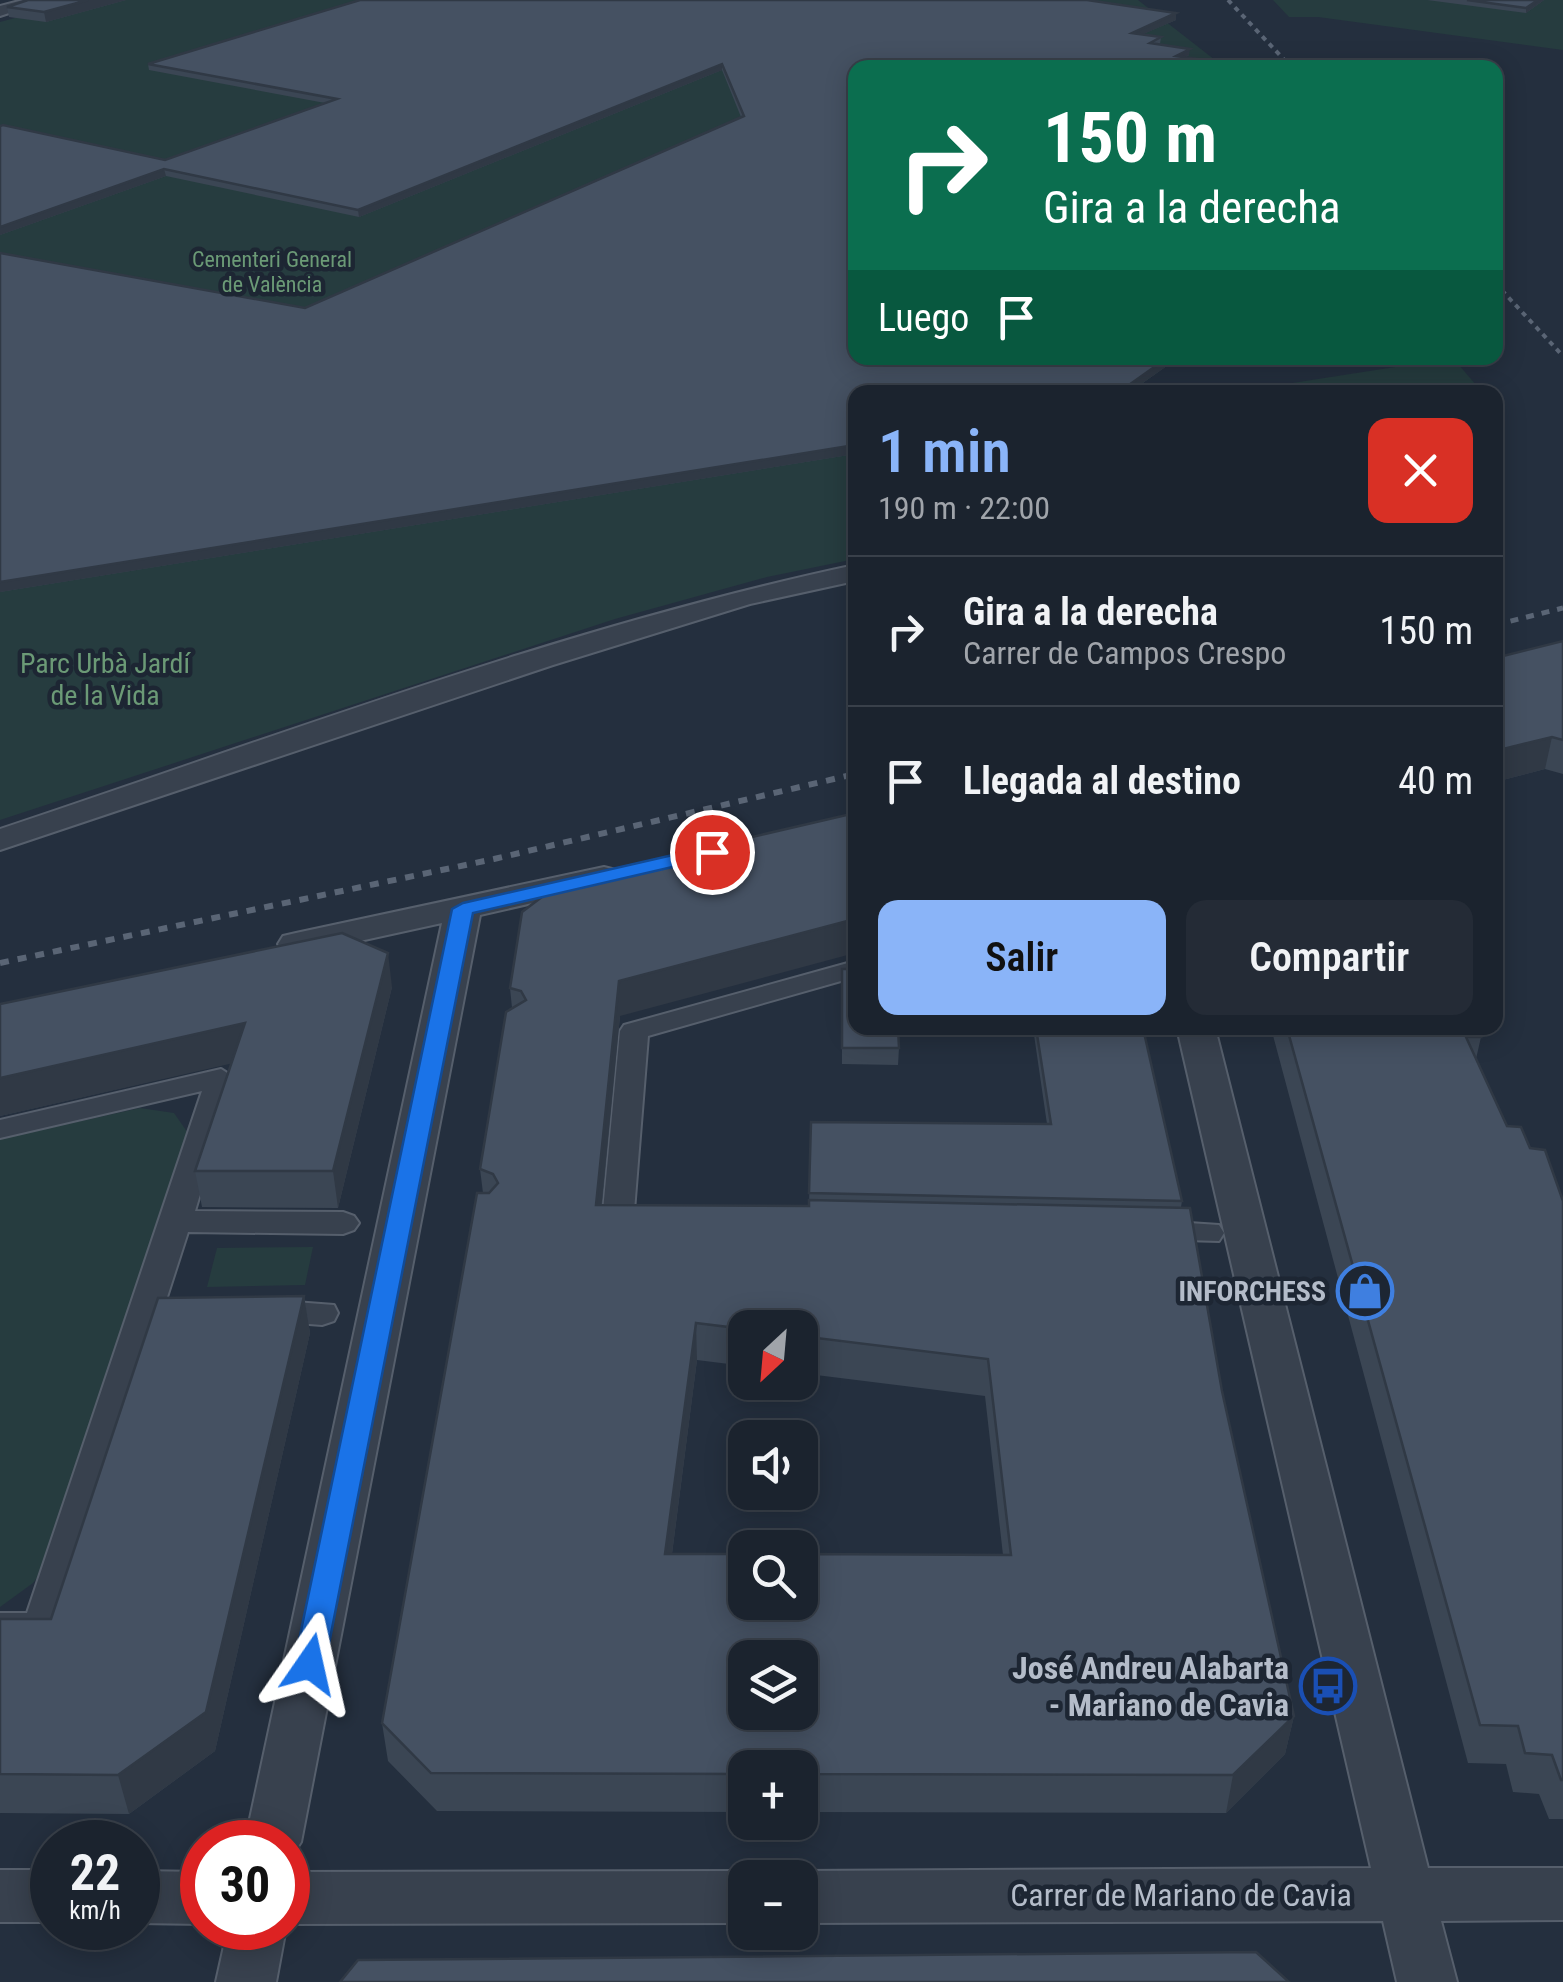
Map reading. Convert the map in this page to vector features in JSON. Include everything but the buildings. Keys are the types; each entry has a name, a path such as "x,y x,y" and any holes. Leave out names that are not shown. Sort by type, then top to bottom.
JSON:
{"street":[{"path":"0,10 20,0"},
{"path":"0,10 40,0"},
{"path":"0,840 542,659 742,597 848,574"},
{"path":"268,950 631,871"},
{"path":"278,1820 463,909"},
{"path":"657,1222 609,1220 626,1032 848,971"},
{"path":"1198,1035 1409,1894 1427,1982"},
{"path":"0,1129 221,1078 41,1629 0,1629"},
{"path":"172,1220 343,1223"},
{"path":"1129,1231 1208,1232"},
{"path":"146,1312 185,1312"},
{"path":"244,1312 322,1312"},
{"name":"Carrer de Mariano de Cavia","path":"818,1896 1563,1894"},
{"path":"0,1896 30,1896"},
{"path":"310,1898 728,1897"},
{"path":"246,1982 252,1950"}],"green space":[{"name":"Cementeri General de València","path":"82,0 1138,0 1215,60 848,60 848,365 1168,365 1140,385 848,385 848,560 767,577 615,619 0,820 0,22"},
{"path":"1273,0 1563,0 1563,50 1318,17 1289,17"},
{"path":"1408,365 1459,365 1476,385 1280,385"},
{"path":"140,1108 174,1113 190,1136 50,1561 33,1583 0,1607 0,1139"},
{"path":"313,1247 305,1285 207,1287 217,1248"}],"railway":[{"path":"1228,0 1284,60"},
{"path":"1503,292 1563,356"},
{"path":"1503,623 1563,608"},
{"path":"0,963 494,859 848,776"}],"place":[{"name":"INFORCHESS","path":"1365,1291"},
{"name":"José Andreu Alabarta - Mariano de Cavia","path":"1328,1686"}],"route":[{"path":"310,1664 463,909 712,852"}],"park label":[{"name":"Parc Urbà Jardí de la Vida","path":"105,679"}]}
